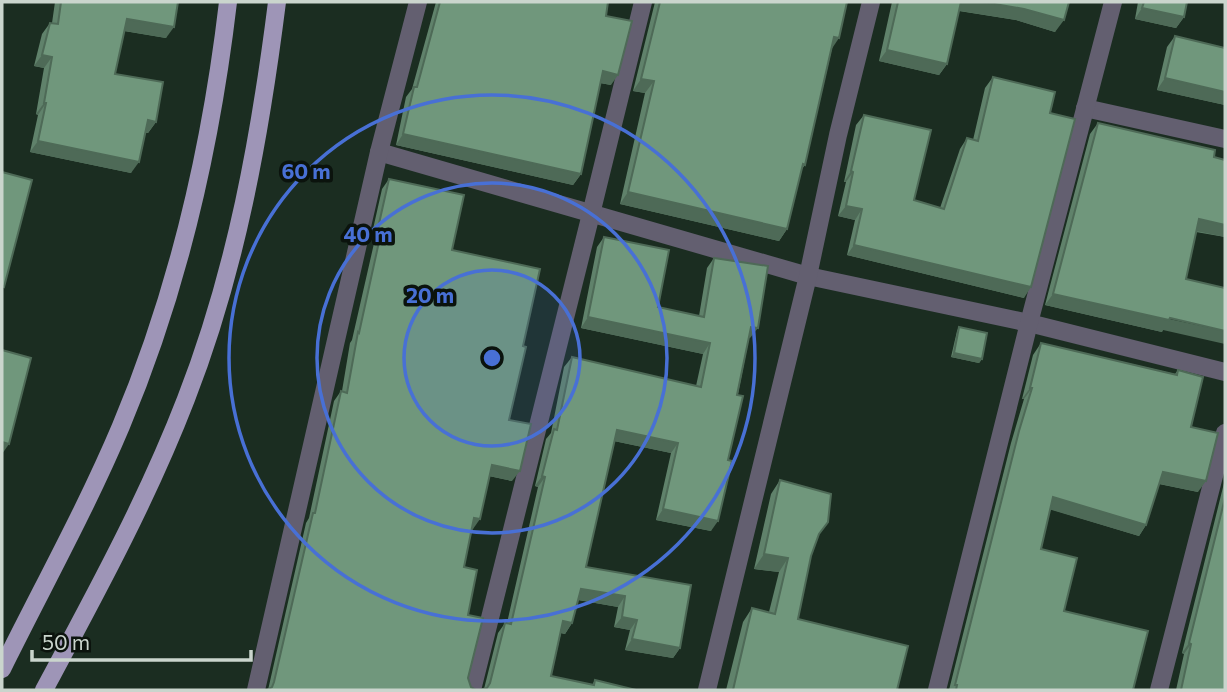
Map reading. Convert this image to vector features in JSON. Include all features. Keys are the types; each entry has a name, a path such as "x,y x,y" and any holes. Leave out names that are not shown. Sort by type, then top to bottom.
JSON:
{"main road":[{"path":"2,668 88,498 121,426 150,352 194,201 211,124 228,2"},
{"path":"44,690 130,528 160,464 187,399 210,332 247,195 260,126 276,2"}],"street":[{"path":"256,690 379,152 418,2"},
{"path":"472,690 643,2"},
{"path":"707,690 872,2"},
{"path":"937,690 1113,2"},
{"path":"1085,108 1225,139"},
{"path":"379,152 807,276 1030,323 1225,372"},
{"path":"1159,690 1225,433"}],"building":[{"path":"61,2 178,2 174,27 127,19 115,74 163,82 156,122 148,120 139,162 38,141 52,57 42,55 50,23 58,24"},
{"path":"440,2 608,2 606,16 632,21 618,75 603,71 581,174 403,134"},
{"path":"660,2 847,2 839,38 834,37 805,165 803,164 787,229 628,192 654,81 641,79"},
{"path":"898,2 961,2 947,64 887,50"},
{"path":"983,2 1069,2 1064,20"},
{"path":"1144,2 1187,2 1184,17 1142,8"},
{"path":"1175,36 1225,48 1225,92 1165,78"},
{"path":"993,77 1055,92 1050,113 1075,119 1031,287 854,245 862,209 846,206 864,115 931,130 914,200 944,209 967,138 978,141"},
{"path":"1098,123 1215,150 1214,157 1225,160 1225,225 1199,219 1186,279 1225,288 1225,331 1053,294"},
{"path":"2,172 32,180 4,287 2,286"},
{"path":"389,179 464,195 452,250 540,269 509,420 531,424 520,471 492,465 480,519 474,518 464,567 477,570 468,615 483,618 468,678 471,687 476,690 267,690 274,682 341,391 347,393 382,228 378,228"},
{"path":"604,237 669,250 658,307 704,317 714,258 768,266 758,328 751,327 737,395 743,396 728,460 732,461 718,521 663,509 678,443 617,430 586,567 691,585 680,648 632,639 637,620 622,617 625,596 581,589 572,623 563,621 551,676 594,685 595,680 636,690 479,690 487,688 490,683 505,623 511,624 545,477 542,476 554,429 557,430 572,357 701,387 710,343 588,317"},
{"path":"959,327 987,333 982,359 954,353"},
{"path":"1041,343 1177,375 1178,370 1203,377 1191,427 1218,433 1206,481 1163,472 1146,525 1053,497 1041,549 1077,558 1064,611 1148,631 1133,690 956,690 955,685 1032,388"},
{"path":"2,350 31,358 9,444 2,442"},
{"path":"780,480 831,494 828,522 819,534 811,556 798,619 908,646 897,690 733,690 752,608 775,614 788,558 764,554"},
{"path":"1225,498 1225,690 1181,690 1191,644 1189,643"}]}
